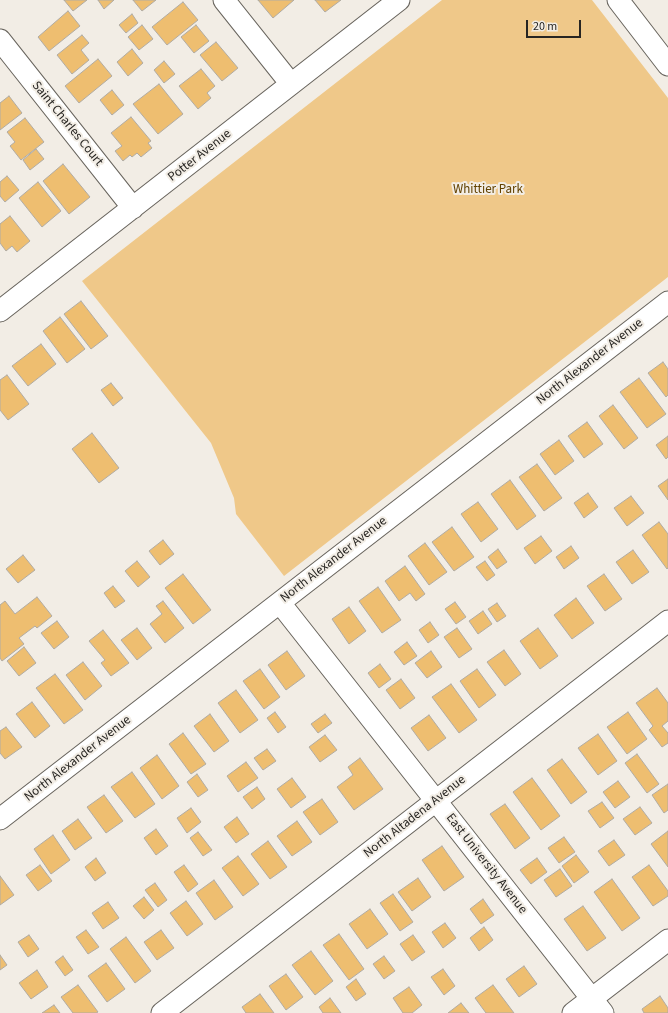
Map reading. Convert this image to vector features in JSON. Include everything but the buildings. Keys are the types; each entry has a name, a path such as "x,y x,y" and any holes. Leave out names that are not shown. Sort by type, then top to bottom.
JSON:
{"street":[{"path":"224,0 291,84"},
{"name":"Potter Avenue","path":"0,312 399,0"},
{"path":"618,0 668,65"},
{"name":"Saint Charles Court","path":"0,40 133,208"},
{"name":"North Alexander Avenue","path":"0,819 668,302"},
{"name":"East University Avenue","path":"280,602 597,1006"},
{"name":"North Altadena Avenue","path":"162,1013 668,621"},
{"path":"573,1013 597,1006 668,940"}],"green space":[{"name":"Whittier Park","path":"442,0 592,0 668,98 668,277 284,576 236,514 234,498 211,443 82,281"}]}
